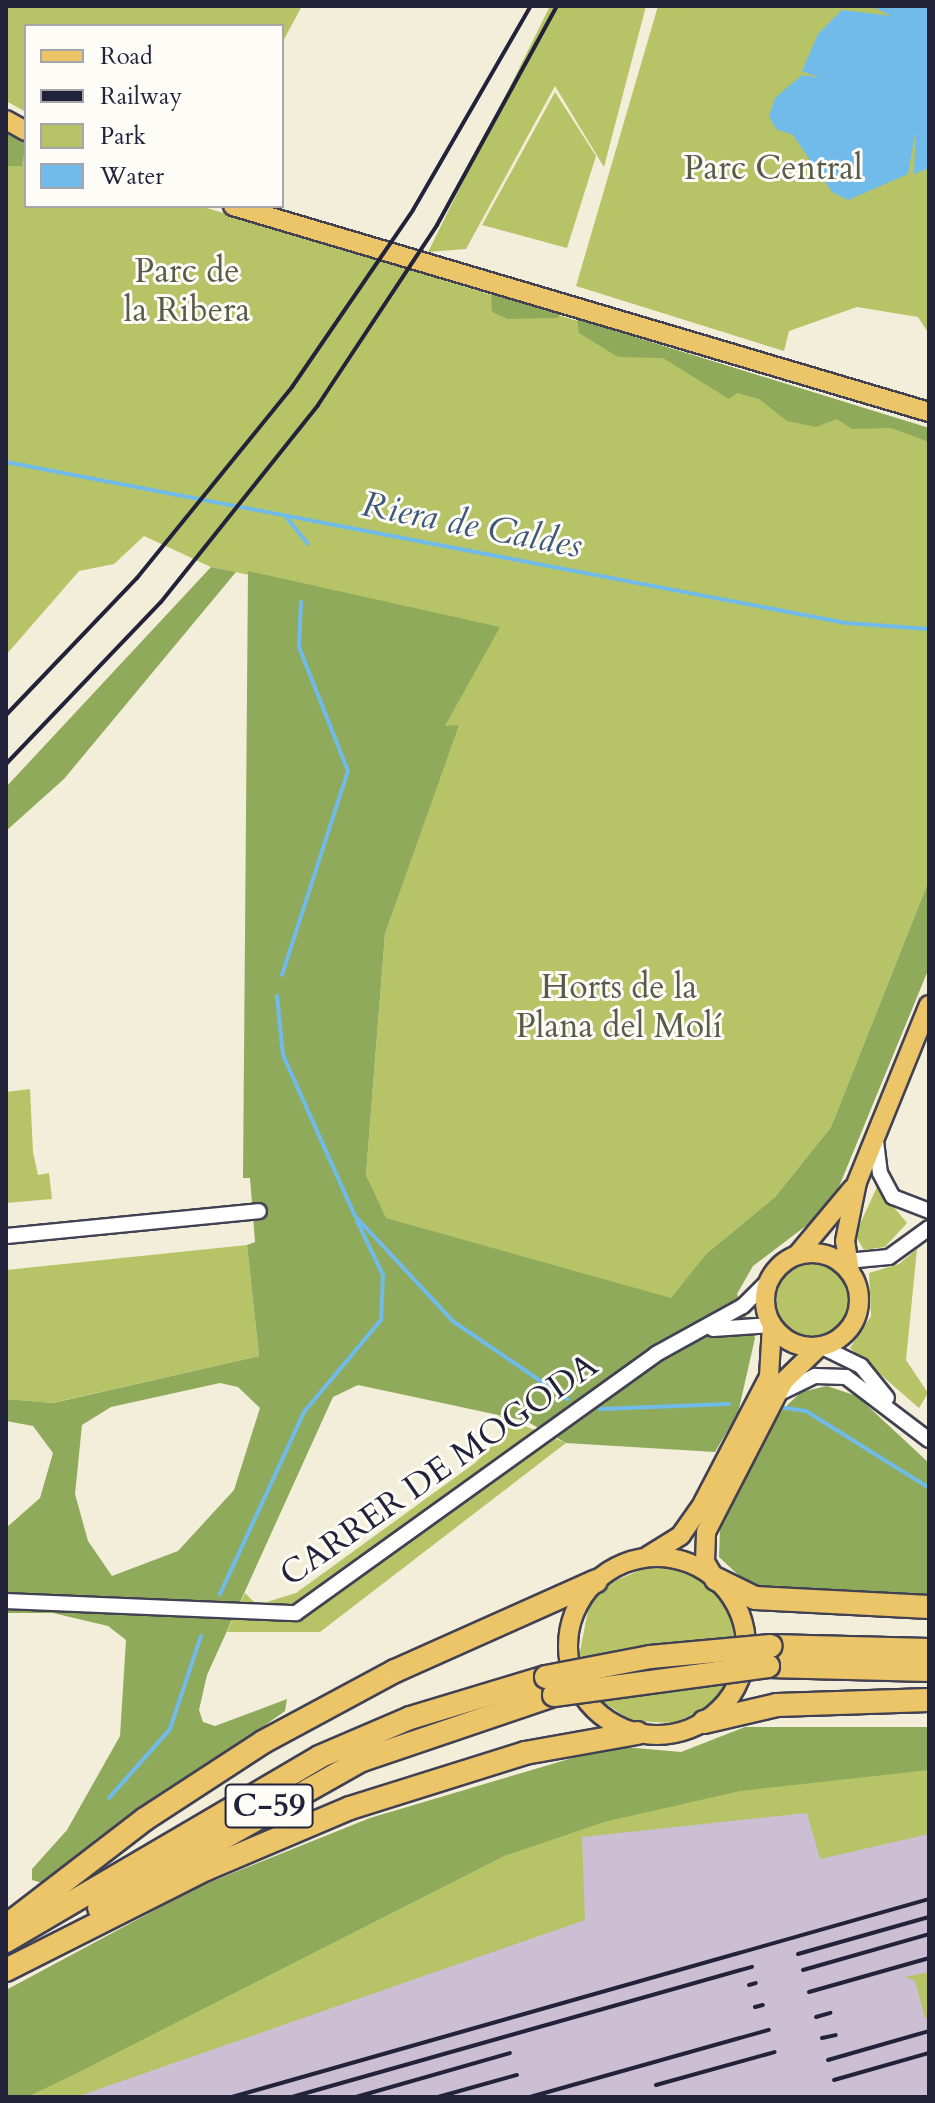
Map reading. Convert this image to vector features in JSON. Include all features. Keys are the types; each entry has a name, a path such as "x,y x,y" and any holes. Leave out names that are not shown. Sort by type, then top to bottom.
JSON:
{"highway":[{"path":"716,1579 755,1598 929,1607"},
{"path":"6,1926 145,1819 263,1742 395,1671 596,1581"},
{"name":"C-59","path":"769,1656 929,1650"},
{"name":"C-59","path":"6,1941 319,1757 422,1714 550,1686 674,1653 769,1656 929,1670"},
{"name":"C-59","path":"6,1968 317,1781 550,1686"},
{"path":"704,1722 777,1705 929,1700"},
{"path":"6,1968 206,1869 350,1808 537,1750 637,1733"}],"main road":[{"path":"6,120 24,130"},
{"path":"240,208 929,412"},
{"path":"857,1182 797,1255 770,1279 765,1300 772,1325 769,1377 703,1503 681,1535 647,1557 596,1581 571,1622 572,1677 597,1712 637,1733 673,1734 704,1722 739,1685 747,1653 737,1607 705,1562 706,1532 775,1397 820,1346 855,1319 858,1295 848,1266 857,1182 929,1005"},
{"path":"797,1255 824,1254 848,1266"},
{"path":"772,1325 791,1342 820,1346"},
{"path":"647,1557 678,1559 716,1579"}],"street":[{"path":"876,1136 880,1173 893,1197 929,1211"},
{"path":"6,1236 259,1211"},
{"path":"848,1266 889,1257 929,1228"},
{"name":"CARRER DE MOGODA","path":"6,1601 296,1613 656,1354 701,1331 770,1279"},
{"name":"CARRER DE MOGODA","path":"701,1331 749,1321 772,1325"},
{"path":"820,1346 861,1366 894,1408"},
{"path":"775,1397 797,1382 831,1375 859,1383 894,1408 929,1440"}],"shaded area":[{"path":"929,1763 929,2097 6,2097 553,1831"}],"green space":[{"path":"6,6 302,6 284,39 284,24 24,24 24,111 6,101"},
{"path":"550,6 646,6 604,167 555,86 466,249 428,252"},
{"name":"Parc Central","path":"658,6 929,6 929,334 918,317 857,307 789,331 784,351 576,286"},
{"path":"555,92 596,156 567,248 482,225"},
{"path":"6,129 24,139 24,208 207,208 929,428 929,880 831,1127 775,1197 706,1254 671,1299 385,1218 366,1175 385,934 458,726 444,727 499,627 211,567 144,536 114,564 79,571 6,655"},
{"path":"6,129 24,139 24,153 22,166 6,166"},
{"path":"491,292 560,313 558,318 508,319 492,312"},
{"path":"577,319 929,428 929,442 891,428 852,429 837,419 816,427 787,421 759,399 737,393 729,399 663,358 618,357 579,333"},
{"path":"211,567 236,572 64,779 6,831 6,787"},
{"path":"248,571 500,627 445,726 459,725 385,934 366,1175 386,1218 671,1298 706,1254 775,1197 831,1127 929,880 929,968 838,1189 815,1219 753,1266 737,1294 755,1338 738,1413 715,1452 566,1443 526,1421 358,1385 333,1397 207,1675 199,1710 203,1722 215,1726 287,1699 285,1711 42,1883 32,1880 32,1869 67,1830 120,1736 126,1640 108,1626 53,1613 6,1613 6,1528 40,1498 53,1453 33,1426 6,1421 6,1399 53,1403 259,1356 247,1245 255,1242 250,1178 243,1178","holes":["220,1383 238,1387 260,1408 234,1490 178,1551 112,1576 88,1541 75,1494 82,1425 111,1407"]},
{"path":"30,1089 33,1152 38,1175 49,1173 52,1199 6,1203 6,1092"},
{"path":"877,1187 907,1223 885,1247 864,1250 855,1235"},
{"path":"247,1245 259,1356 52,1403 6,1399 6,1270"},
{"path":"917,1249 906,1360 928,1393 919,1408 850,1348 871,1316 869,1273 899,1264"},
{"path":"812,1253 830,1257 845,1267 855,1282 859,1300 855,1318 845,1333 830,1343 812,1347 794,1343 779,1333 769,1318 765,1300 769,1282 779,1267 794,1257"},
{"path":"827,1386 857,1396 929,1463 929,1596 750,1586 719,1557 720,1530 780,1412 801,1392"},
{"path":"498,1415 566,1443 320,1632 227,1632 245,1593 257,1605 296,1593 475,1463 500,1438"},
{"path":"653,1565 701,1577 720,1594 737,1636 579,1657 589,1605 607,1584"},
{"path":"730,1681 706,1708 674,1723 631,1721 599,1699"},
{"path":"745,1727 929,1727 929,1770 740,1791 604,1822 504,1856 75,2074 27,2097 6,2097 6,1990 198,1887 370,1818 613,1746 681,1752"},
{"path":"929,1763 929,1834 820,1859 807,1813 582,1837 585,1920 76,2097 6,2097 404,1893 553,1831 710,1788"},
{"path":"929,1972 929,2017 925,2018 915,1981 905,1977"}],"water":[{"path":"872,6 929,6 929,168 914,174 916,129 908,174 848,200 832,192 793,135 776,129 769,116 775,98 802,75 820,78 802,71 818,34 842,10 891,16"}],"waterway":[{"name":"Riera de Caldes","path":"6,462 846,623 929,629"},
{"path":"287,518 308,544"},
{"path":"282,975 348,771 299,647 301,602"},
{"path":"277,996 283,1055 355,1216 454,1322 567,1399"},
{"path":"220,1594 304,1412 381,1320 383,1275 357,1221"},
{"path":"600,1409 729,1404"},
{"path":"785,1408 806,1411 929,1488"},
{"path":"109,1798 170,1729 201,1636"}],"railway":[{"path":"6,715 137,578 292,387 413,210 531,6"},
{"path":"6,764 161,602 318,405 437,225 557,6"},
{"path":"232,2097 929,1899"},
{"path":"798,1954 929,1917"},
{"path":"803,1970 929,1934"},
{"path":"809,1992 929,1958"},
{"path":"292,2097 752,1967"},
{"path":"749,1985 756,1983"},
{"path":"755,2007 763,2005"},
{"path":"816,2017 830,2013"},
{"path":"530,2097 769,2030"},
{"path":"828,2060 929,2031"},
{"path":"822,2038 836,2035"},
{"path":"656,2085 775,2052"},
{"path":"356,2097 510,2053"},
{"path":"834,2080 929,2053"},
{"path":"438,2097 517,2075"}],"park label":[{"name":"Parc de la Ribera","path":"187,290"},
{"name":"Horts de la Plana del Molí","path":"619,1006"}]}
